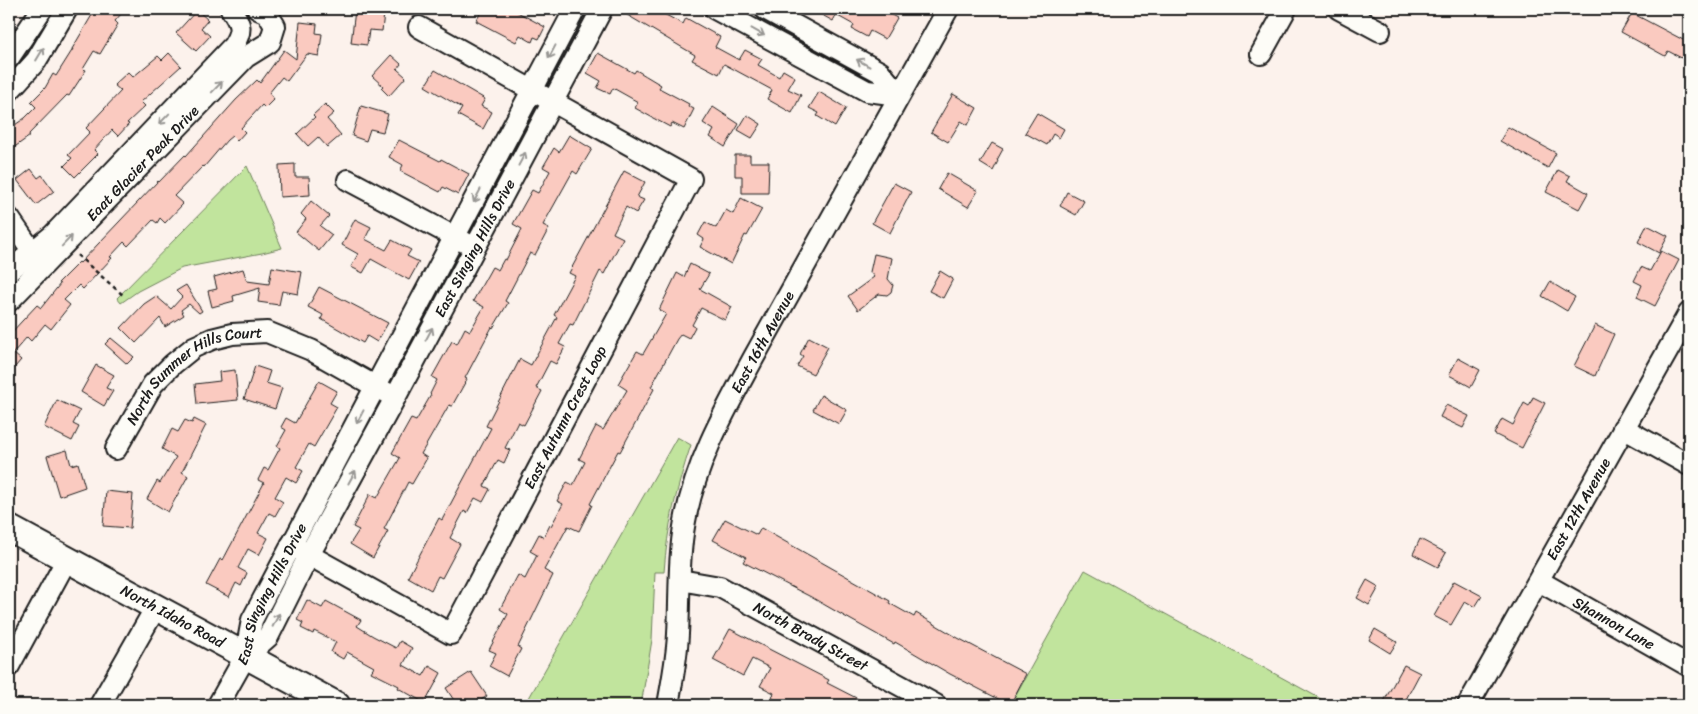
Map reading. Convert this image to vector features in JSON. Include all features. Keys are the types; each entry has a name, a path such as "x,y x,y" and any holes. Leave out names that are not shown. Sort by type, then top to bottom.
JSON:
{"main road":[{"name":"North Idaho Road","path":"9,528 335,705"}],"street":[{"path":"9,58 42,9"},
{"path":"9,91 36,61 67,9"},
{"name":"Eaat Glacier Peak Drive","path":"9,301 52,235 233,46 240,30 239,22 231,9"},
{"name":"Eaat Glacier Peak Drive","path":"9,272 38,259 246,56 270,42 275,26 267,13 258,9"},
{"name":"East Singing Hills Drive","path":"245,657 252,620 575,9"},
{"name":"East Singing Hills Drive","path":"245,657 268,637 309,555 395,398 602,9"},
{"path":"715,9 867,91 899,95"},
{"path":"765,9 880,72 899,95"},
{"name":"East 16th Avenue","path":"668,705 677,658 680,580 685,522 704,456 725,410 948,9"},
{"path":"1261,54 1286,9"},
{"path":"1339,9 1380,31"},
{"path":"419,27 552,102"},
{"name":"East Autumn Crest Loop","path":"291,545 450,634 691,179 552,102"},
{"path":"348,180 474,248"},
{"path":"9,218 38,259"},
{"name":"East 12th Avenue","path":"1468,705 1689,312"},
{"name":"North Summer Hills Court","path":"116,449 153,384 173,364 194,347 212,339 232,334 267,332 312,350 395,398"},
{"path":"1623,428 1689,465"},
{"path":"9,666 67,559"},
{"name":"North Brady Street","path":"680,580 720,588 903,698 936,705"},
{"name":"Shannon Lane","path":"1539,581 1689,666"},
{"path":"100,705 156,607"},
{"path":"218,705 245,657"}],"path":[{"path":"77,255 124,296"}],"green space":[{"path":"247,166 282,248 182,268 138,291 121,303 117,298"},
{"path":"677,437 691,445 673,507 664,572 655,572 652,640 641,705 525,705"},
{"path":"1085,570 1332,705 1010,705"}],"building":[{"path":"97,9 115,9 121,14 115,21 118,24 100,54 94,51 83,69 86,70 69,96 67,95 29,134 30,136 9,151 9,129 25,118 36,107 31,102 45,88 53,74 56,76"},
{"path":"483,9 512,9 545,27 539,39 534,37 532,42 520,35 516,42 476,21"},
{"path":"617,9 664,9 662,13 683,24 686,18 720,37 715,47 739,60 745,50 762,59 758,65 779,77 783,70 795,77 788,89 801,95 792,113 767,99 772,90 724,64 719,74 692,60 695,55"},
{"path":"811,9 880,9 897,18 885,39 870,31 867,37 852,29 854,25 836,15 833,21"},
{"path":"197,10 208,20 201,28 210,36 196,51 176,33"},
{"path":"355,10 384,13 382,31 369,30 367,45 351,43"},
{"path":"1632,13 1689,43 1689,62 1668,51 1665,56 1621,32"},
{"path":"300,22 317,24 316,33 322,34 319,56 307,54 287,81 282,77 269,93 274,99 265,108 262,105 241,128 245,132 237,141 232,136 227,140 204,167 174,196 183,204 165,223 160,218 157,223 153,220 128,246 124,242 83,289 79,285 64,300 70,305 51,329 45,324 31,341 27,337 13,353 21,360 9,374 9,335 37,305 41,308 60,284 58,283 80,263 158,181 186,156 236,100 257,80 260,83 284,50 296,59"},
{"path":"169,53 181,66 141,102 145,106 127,123 129,124 118,136 112,130 94,150 98,154 75,177 64,166 72,158 68,155 90,132 86,128 121,91 114,85 128,72 133,77 158,56 162,60"},
{"path":"598,53 634,73 636,70 661,85 659,88 689,104 688,106 694,109 684,129 672,123 670,127 635,108 638,102 613,88 610,94 597,88 601,81 587,73"},
{"path":"391,55 401,64 397,69 406,77 389,96 381,88 383,86 372,76"},
{"path":"435,70 485,99 481,106 492,112 483,129 458,115 462,108 425,86"},
{"path":"819,92 846,108 835,127 817,116 819,113 809,108"},
{"path":"953,94 977,108 968,125 961,121 948,142 931,132"},
{"path":"325,104 334,113 327,119 341,135 327,147 318,137 308,146 297,134 315,117 313,115"},
{"path":"361,106 388,114 383,132 370,129 366,141 352,136"},
{"path":"713,107 739,124 725,147 710,137 714,130 703,123"},
{"path":"1037,113 1064,129 1059,138 1053,134 1047,145 1025,133"},
{"path":"747,115 761,124 752,138 738,130"},
{"path":"1508,127 1556,153 1548,168 1500,141"},
{"path":"569,135 592,149 577,174 573,171 543,225 549,228 535,255 530,253 505,301 508,303 492,327 465,378 467,379 452,406 449,405 421,454 427,458 412,484 408,482 384,529 388,531 373,558 350,544 359,530 353,527 370,494 377,498 400,458 392,453 411,419 416,421 431,395 437,380 432,377 452,341 457,344 465,328 470,331 484,307 473,301 492,267 498,270 504,259 506,260 522,229 513,224 532,190 538,193 550,171 543,167 554,148 559,152"},
{"path":"399,140 469,174 458,195 443,187 440,192 400,171 403,165 389,157"},
{"path":"992,143 1003,149 993,171 980,163"},
{"path":"735,155 750,155 750,162 769,162 768,193 742,193 742,176 735,176"},
{"path":"295,164 295,177 309,177 310,195 280,197 279,165"},
{"path":"31,169 38,178 42,175 54,191 36,205 17,180"},
{"path":"1558,170 1570,176 1567,181 1588,193 1579,209 1546,192"},
{"path":"624,171 645,182 637,197 644,200 636,213 626,207 613,233 623,238 604,274 600,271 573,325 570,324 559,344 565,347 556,364 550,361 536,388 542,391 524,425 518,422 505,448 510,450 504,463 498,460 484,486 490,489 483,502 475,498 467,513 464,511 450,538 460,544 442,578 438,576 431,590 408,577 439,518 442,520 491,428 486,426 520,359 531,365 557,317 554,315 575,276 569,273"},
{"path":"947,173 978,191 968,207 938,189"},
{"path":"894,183 911,192 890,233 872,223"},
{"path":"1067,192 1084,201 1076,215 1060,206"},
{"path":"741,198 762,209 747,236 745,235 731,264 700,247 704,239 698,235 705,222 716,228 726,210 733,214"},
{"path":"311,201 329,216 320,226 332,235 319,251 296,232 306,219 301,214"},
{"path":"355,219 371,227 365,239 386,250 392,240 411,250 407,256 419,262 409,280 371,259 363,273 351,267 358,254 342,245"},
{"path":"1647,225 1668,236 1659,253 1638,242"},
{"path":"1661,251 1679,260 1655,306 1637,297 1642,285 1634,281 1641,267 1650,271"},
{"path":"874,254 892,258 888,279 893,285 891,292 887,295 879,294 858,310 848,296 874,277 870,272"},
{"path":"690,264 709,274 700,289 732,307 725,320 701,308 692,325 695,327 689,338 681,334 677,339 651,387 654,389 590,504 592,505 579,531 568,526 544,570 553,575 518,647 521,649 507,676 489,666 496,653 489,650 508,614 500,609 518,575 525,579 537,555 530,551 539,534 544,537 563,504 557,501 567,482 573,485 585,462 579,459 596,426 603,430 627,390 618,384 637,351 643,354 666,314 659,310 677,273 684,277"},
{"path":"272,267 302,272 298,294 282,291 279,305 258,302 260,288 233,296 234,301 212,307 208,291 217,289 214,277 243,269 247,281 269,284"},
{"path":"940,271 953,279 943,298 929,291"},
{"path":"1550,282 1575,297 1567,311 1542,296"},
{"path":"186,285 202,311 199,313 189,304 181,310 184,315 165,327 160,318 136,343 121,328 144,304 156,296 171,309 182,297 176,291"},
{"path":"319,287 388,323 377,342 367,336 363,343 321,319 323,315 308,307"},
{"path":"1595,325 1614,334 1595,376 1574,366"},
{"path":"809,337 828,347 813,374 797,366 803,356 800,354"},
{"path":"111,338 134,357 127,364 105,344"},
{"path":"1458,358 1480,370 1471,387 1449,375"},
{"path":"96,365 114,375 106,388 113,391 104,406 81,392"},
{"path":"255,366 270,371 266,383 282,388 275,409 244,399"},
{"path":"235,370 238,400 197,404 195,384 220,381 219,372"},
{"path":"319,381 337,391 330,403 337,407 314,447 309,444 296,467 303,471 296,483 286,477 275,497 283,502 275,516 269,513 258,533 268,538 259,555 248,549 238,568 247,573 241,586 236,583 229,597 206,585 220,559 223,560 264,483 258,480 264,468 268,470 280,448 277,446 286,430 281,427 286,418 295,423"},
{"path":"821,395 847,410 839,424 813,410"},
{"path":"1533,397 1545,403 1522,448 1494,434 1502,419 1513,425 1524,403 1529,406"},
{"path":"57,400 80,411 73,424 79,427 72,441 44,427"},
{"path":"1446,405 1469,416 1463,428 1440,417"},
{"path":"194,419 206,425 182,472 188,476 168,512 147,499 157,481 160,483 176,457 162,449 172,429 178,432 185,420 192,423"},
{"path":"67,450 71,465 78,463 85,487 59,496 47,456"},
{"path":"106,491 133,494 130,528 103,526"},
{"path":"725,519 757,535 761,528 890,601 889,603 914,617 916,613 1026,674 1010,705 743,562 746,557 713,540"},
{"path":"1420,539 1446,553 1438,567 1413,554"},
{"path":"1367,580 1379,587 1369,605 1357,598"},
{"path":"1454,581 1482,596 1475,607 1465,601 1451,625 1434,616"},
{"path":"307,600 322,608 326,601 361,620 357,626 373,636 396,648 400,641 412,648 403,665 423,676 429,666 441,673 425,703 398,688 399,686 371,672 374,667 347,652 343,659 331,652 336,642 314,631 313,634 301,628 303,623 297,620"},
{"path":"730,629 829,680 827,683 870,705 786,705 772,698 774,693 760,686 770,668 752,659 743,676 713,660"},
{"path":"1375,629 1397,642 1390,653 1369,640"},
{"path":"1404,665 1420,673 1403,705 1382,705"},
{"path":"471,672 487,696 474,705 457,705 446,688"}]}
